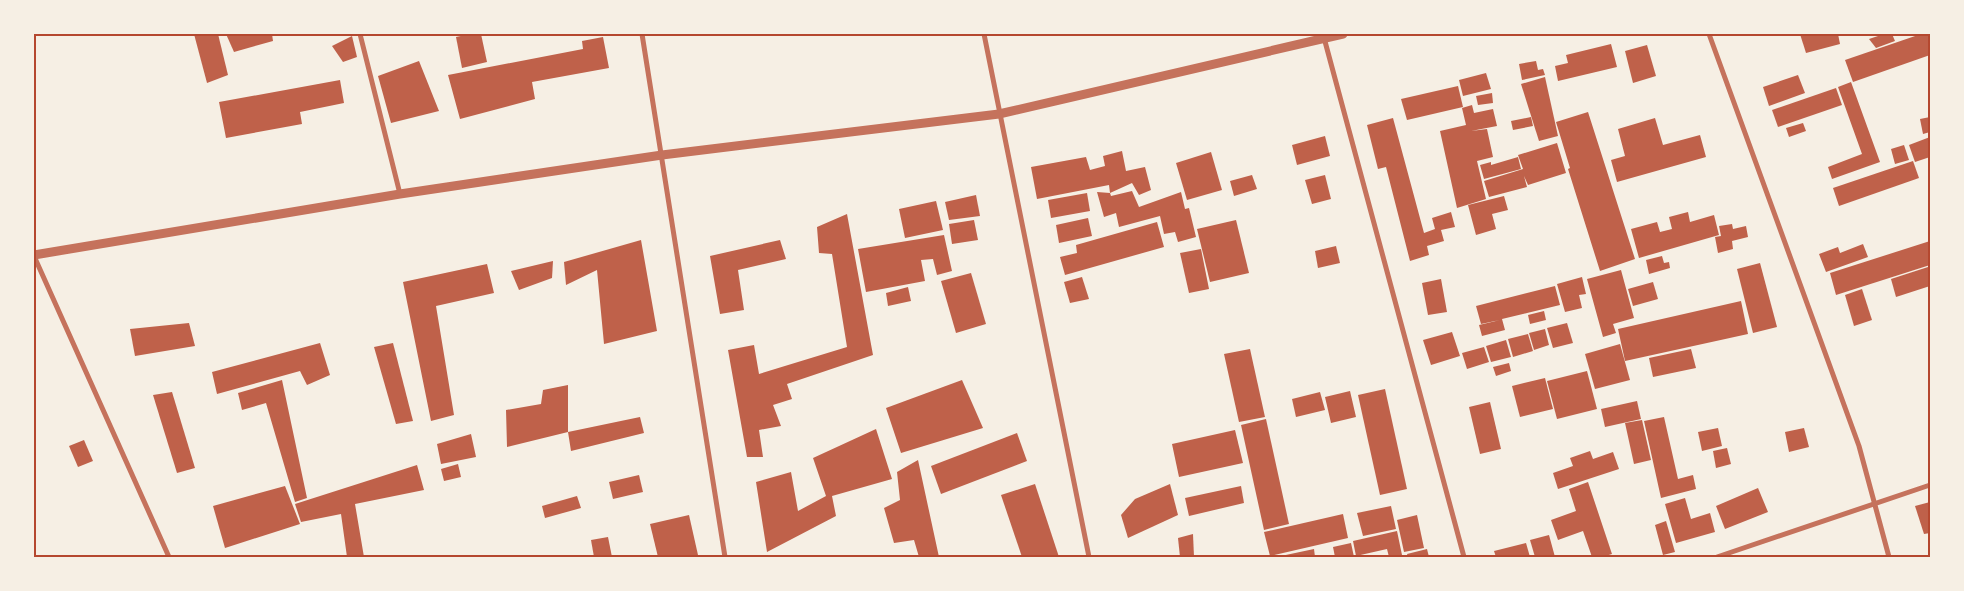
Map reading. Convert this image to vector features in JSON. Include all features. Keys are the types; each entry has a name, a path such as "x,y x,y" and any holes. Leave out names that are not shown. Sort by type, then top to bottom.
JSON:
{"street":[{"path":"360,34 400,194"},
{"path":"642,34 725,557"},
{"path":"984,34 1089,557"},
{"path":"169,557 34,256 400,194 662,155 999,114 1324,36 1343,34"},
{"path":"1709,34 1859,446 1889,557"},
{"path":"1324,36 1464,557"},
{"path":"1717,557 1930,485"}],"building":[{"path":"194,34 218,34 228,75 207,83"},
{"path":"226,34 272,34 273,41 234,52"},
{"path":"481,34 487,62 462,68 456,37"},
{"path":"1800,34 1838,34 1840,44 1806,53"},
{"path":"1884,34 1892,34 1895,41 1876,48 1869,39"},
{"path":"1921,34 1930,34 1930,55 1853,82 1845,60"},
{"path":"352,36 357,57 343,62 332,46"},
{"path":"603,37 609,68 532,82 535,99 460,119 448,75 583,49 582,41"},
{"path":"1611,44 1617,67 1558,81 1555,66 1568,63 1566,55"},
{"path":"1647,45 1656,76 1633,83 1625,51"},
{"path":"419,61 439,111 391,123 378,76"},
{"path":"1536,61 1538,70 1543,69 1545,75 1522,80 1519,64"},
{"path":"1486,73 1491,89 1463,96 1459,80"},
{"path":"1798,75 1805,93 1769,106 1763,87"},
{"path":"1545,77 1558,136 1539,141 1521,84"},
{"path":"340,80 344,103 300,112 302,124 226,138 219,102"},
{"path":"1851,82 1880,162 1832,179 1828,167 1862,154 1838,87"},
{"path":"1458,86 1463,107 1407,120 1401,99"},
{"path":"1836,88 1842,105 1778,127 1772,110"},
{"path":"1492,93 1493,103 1478,105 1476,96"},
{"path":"1472,105 1474,113 1493,109 1497,126 1471,131 1487,129 1493,157 1477,161 1486,199 1457,208 1440,131 1466,125 1462,108"},
{"path":"1588,112 1635,259 1600,271 1568,169 1570,168 1556,122"},
{"path":"1531,117 1533,126 1513,130 1511,121"},
{"path":"1930,117 1930,132 1923,134 1920,119"},
{"path":"1393,118 1424,233 1435,229 1432,218 1451,212 1455,227 1441,230 1444,241 1427,246 1429,255 1410,261 1386,167 1378,169 1367,125"},
{"path":"1655,118 1663,145 1700,135 1706,157 1617,182 1611,160 1625,156 1618,129"},
{"path":"1803,123 1806,131 1789,137 1786,128"},
{"path":"1325,136 1330,156 1297,165 1292,145"},
{"path":"1930,137 1930,157 1915,162 1909,145"},
{"path":"1557,143 1566,173 1528,185 1524,176 1527,187 1489,197 1484,181 1523,169 1518,155"},
{"path":"1904,145 1909,160 1895,164 1891,149"},
{"path":"1122,151 1126,171 1145,167 1151,190 1139,195 1132,183 1110,193 1109,185 1037,199 1031,167 1086,157 1090,170 1105,166 1103,156"},
{"path":"1211,152 1222,190 1187,200 1176,163"},
{"path":"1518,157 1521,169 1484,179 1480,165 1491,162 1491,165"},
{"path":"1913,161 1919,178 1839,206 1833,188"},
{"path":"1252,175 1257,189 1234,196 1230,181"},
{"path":"1325,175 1331,199 1312,204 1305,180"},
{"path":"1132,191 1139,207 1181,192 1185,209 1189,208 1196,237 1178,242 1175,232 1164,234 1160,216 1119,227 1116,213 1104,217 1097,192 1110,193 1111,196"},
{"path":"1087,193 1090,211 1051,218 1048,200"},
{"path":"976,195 980,216 949,220 945,202"},
{"path":"1504,196 1508,210 1492,214 1496,229 1476,235 1468,205"},
{"path":"936,201 943,230 905,238 899,209"},
{"path":"1688,212 1690,222 1714,215 1719,235 1639,258 1631,229 1657,222 1660,232 1672,229 1669,217"},
{"path":"847,214 873,355 787,384 792,399 773,405 781,426 759,430 763,457 747,457 728,350 754,345 759,374 847,347 832,254 819,253 817,227"},
{"path":"1088,218 1092,236 1059,243 1056,225"},
{"path":"974,220 978,240 952,244 949,224"},
{"path":"1236,220 1249,273 1210,282 1197,229"},
{"path":"1157,222 1164,247 1065,275 1060,257 1077,253 1076,245"},
{"path":"1732,224 1733,229 1746,226 1748,237 1732,241 1733,249 1718,253 1715,237 1721,236 1719,226"},
{"path":"944,235 952,271 937,275 933,259 921,260 925,281 866,292 858,249"},
{"path":"641,240 657,331 604,344 597,270 566,285 564,262"},
{"path":"780,240 786,259 738,270 744,310 720,314 710,256"},
{"path":"1930,241 1930,265 1836,295 1830,273"},
{"path":"1863,244 1868,257 1826,272 1819,254 1838,247 1840,253"},
{"path":"1336,246 1340,263 1318,268 1315,251"},
{"path":"1201,249 1209,289 1189,293 1180,253"},
{"path":"1662,256 1664,263 1669,262 1670,268 1649,274 1646,260"},
{"path":"553,261 552,278 519,290 511,271"},
{"path":"1760,263 1777,327 1753,333 1737,269"},
{"path":"487,264 494,293 436,306 454,415 431,421 403,282"},
{"path":"1928,267 1930,286 1896,297 1891,279"},
{"path":"1621,270 1634,318 1613,324 1616,333 1603,337 1587,279"},
{"path":"971,273 986,324 956,333 941,281"},
{"path":"1082,277 1089,299 1070,303 1064,282"},
{"path":"1582,277 1586,294 1579,295 1582,308 1565,312 1557,284"},
{"path":"1441,279 1447,312 1428,315 1422,283"},
{"path":"1653,282 1658,299 1633,306 1628,289"},
{"path":"1555,286 1560,305 1502,319 1505,330 1482,336 1479,325 1500,320 1481,324 1476,306"},
{"path":"908,287 911,301 888,306 886,293"},
{"path":"1862,289 1872,320 1854,326 1845,295"},
{"path":"1741,301 1748,334 1625,361 1618,329"},
{"path":"1544,311 1546,320 1530,324 1528,315"},
{"path":"189,323 195,346 135,356 130,329"},
{"path":"1567,323 1573,343 1553,348 1547,328"},
{"path":"1545,329 1549,345 1534,350 1529,333"},
{"path":"1452,332 1460,356 1431,365 1423,340"},
{"path":"1528,334 1533,351 1513,357 1508,339"},
{"path":"1506,340 1511,357 1491,362 1486,346"},
{"path":"320,343 330,375 307,385 300,371 217,394 212,372"},
{"path":"393,343 413,421 396,424 374,347"},
{"path":"1620,344 1630,380 1595,389 1585,354"},
{"path":"1484,347 1489,362 1467,369 1462,353"},
{"path":"1250,349 1265,417 1239,422 1224,354"},
{"path":"1691,349 1696,368 1653,377 1649,358"},
{"path":"1509,363 1511,371 1496,376 1493,367"},
{"path":"1587,371 1597,409 1557,419 1547,381"},
{"path":"1545,378 1553,409 1520,417 1512,386"},
{"path":"282,380 307,498 295,502 266,403 242,410 238,393"},
{"path":"962,380 983,428 901,453 886,408"},
{"path":"568,385 568,432 507,447 506,410 541,404 543,390"},
{"path":"1385,389 1407,489 1380,495 1358,395"},
{"path":"1350,391 1356,417 1331,423 1325,397"},
{"path":"172,392 195,468 177,473 153,395"},
{"path":"1320,392 1325,410 1296,417 1292,399"},
{"path":"1637,401 1641,419 1605,427 1601,409"},
{"path":"1490,402 1501,449 1480,454 1469,407"},
{"path":"640,417 644,433 571,451 568,432"},
{"path":"1664,417 1678,479 1693,475 1696,489 1661,498 1644,421"},
{"path":"1266,419 1289,524 1264,530 1241,425"},
{"path":"1642,420 1651,460 1634,464 1625,423"},
{"path":"1718,428 1722,446 1702,451 1698,432"},
{"path":"1804,428 1809,447 1789,452 1785,432"},
{"path":"876,429 892,479 832,496 836,516 767,552 756,482 791,472 798,511 826,496 813,458"},
{"path":"1235,430 1243,463 1179,477 1172,444"},
{"path":"1017,433 1027,461 941,494 931,466"},
{"path":"471,434 476,457 441,464 437,444"},
{"path":"84,440 93,461 78,467 69,446"},
{"path":"1727,448 1731,464 1716,468 1713,451"},
{"path":"1590,451 1593,459 1613,452 1619,469 1558,489 1553,473 1573,466 1570,458"},
{"path":"918,460 939,557 919,557 914,540 894,543 884,508 900,500 897,472"},
{"path":"458,464 461,477 444,481 441,469"},
{"path":"417,465 424,490 355,504 364,557 347,557 341,514 301,522 295,504"},
{"path":"639,475 643,492 613,499 609,482"},
{"path":"1588,482 1612,554 1602,557 1592,557 1583,531 1558,540 1551,520 1576,511 1569,489"},
{"path":"1035,484 1059,557 1022,557 1001,495"},
{"path":"1170,484 1178,515 1128,538 1121,515 1135,499"},
{"path":"285,486 300,524 225,548 213,506"},
{"path":"1241,486 1244,503 1189,516 1185,498"},
{"path":"1758,488 1768,512 1725,529 1716,506"},
{"path":"577,496 581,508 545,518 542,506"},
{"path":"1685,498 1691,519 1710,513 1715,532 1676,543 1665,504"},
{"path":"1930,502 1930,533 1924,534 1915,506"},
{"path":"1391,506 1396,529 1363,536 1357,513"},
{"path":"1343,514 1348,538 1270,556 1264,532"},
{"path":"689,515 698,555 689,557 658,557 650,524"},
{"path":"1417,515 1424,548 1404,552 1397,520"},
{"path":"1666,521 1675,552 1663,555 1655,525"},
{"path":"1397,531 1402,555 1389,557 1387,549 1356,556 1353,541"},
{"path":"1193,534 1194,557 1180,557 1178,538"},
{"path":"1549,535 1555,557 1535,557 1530,540"},
{"path":"608,537 612,557 594,557 591,540"},
{"path":"1351,543 1354,557 1335,557 1333,547"},
{"path":"1526,543 1530,557 1496,557 1494,551"},
{"path":"1314,549 1315,557 1281,557 1281,556"},
{"path":"1427,549 1429,557 1408,557 1407,554"}]}
